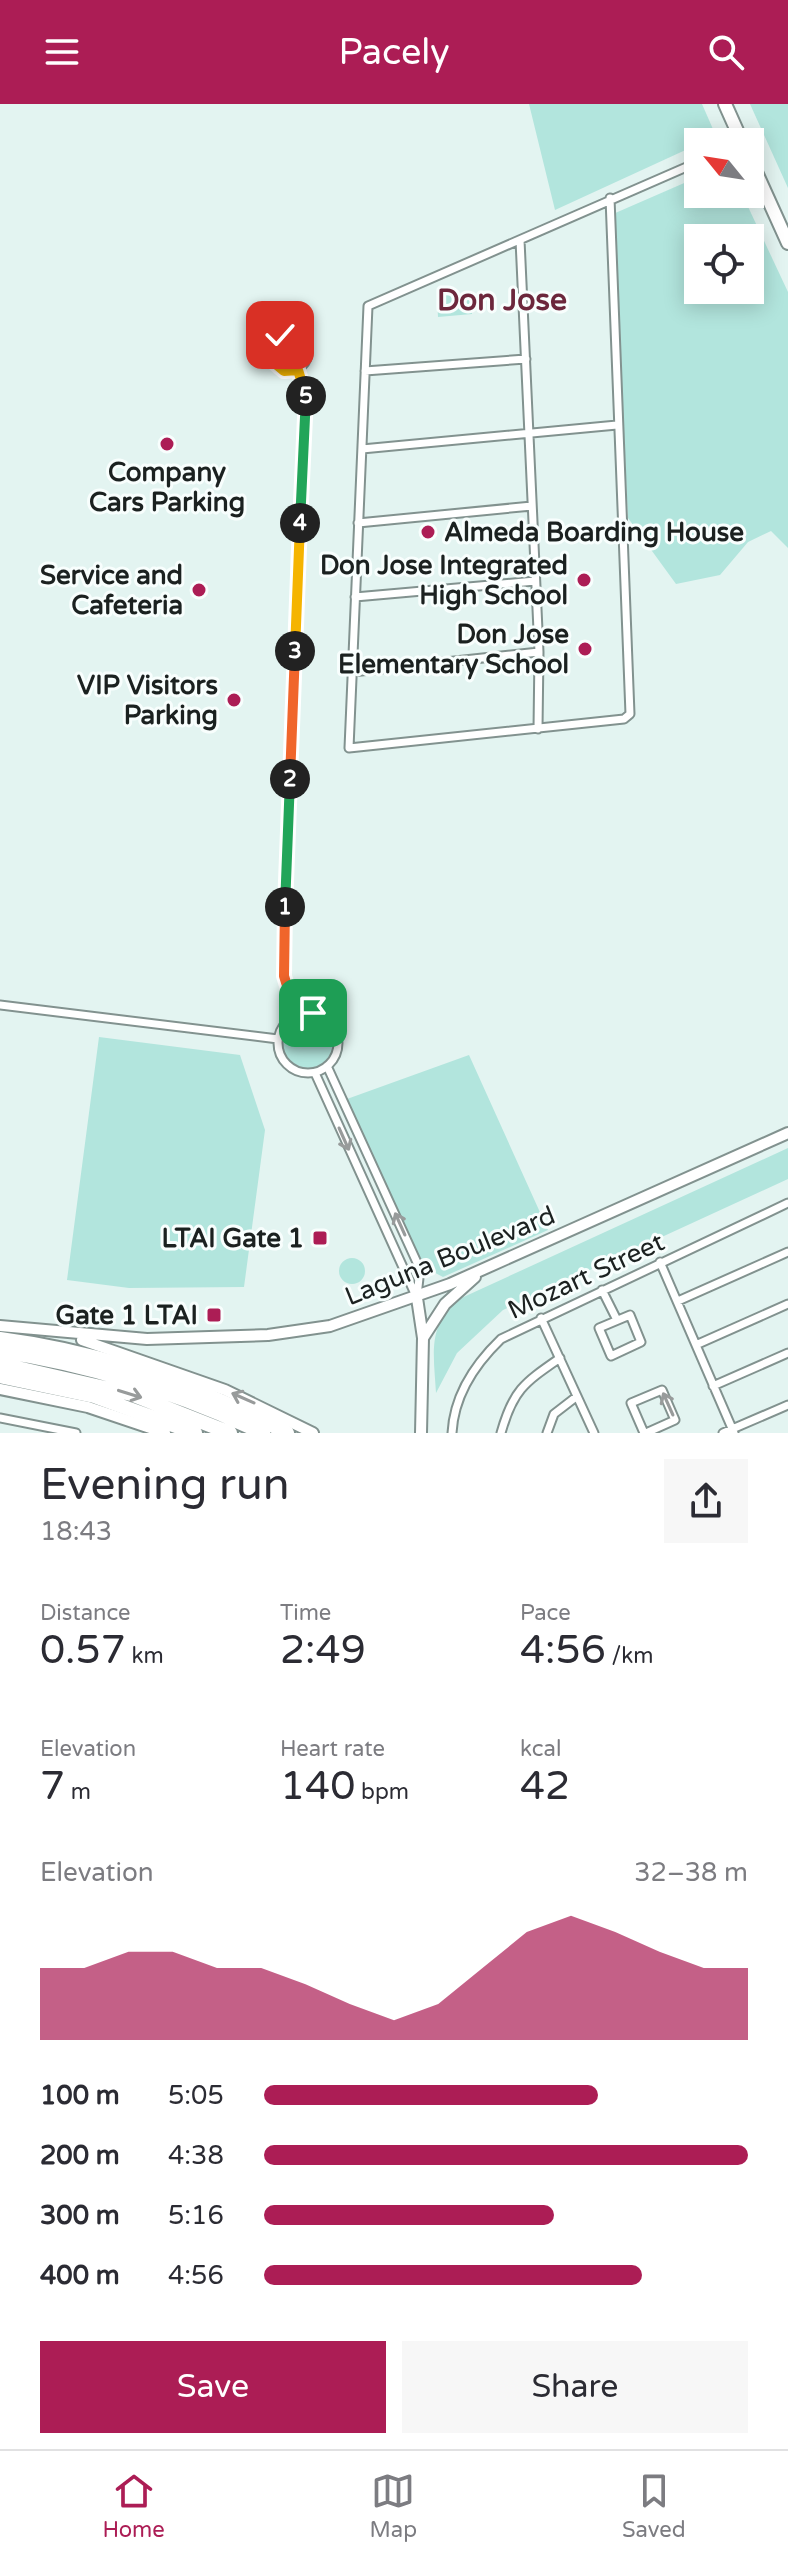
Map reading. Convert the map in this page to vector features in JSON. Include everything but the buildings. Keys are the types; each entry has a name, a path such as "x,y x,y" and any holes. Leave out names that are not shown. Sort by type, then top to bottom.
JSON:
{"highway":[{"path":"0,1339 69,1351 168,1380 287,1433"},
{"path":"0,1351 136,1382 263,1433"},
{"path":"0,1364 131,1394 230,1433"},
{"path":"0,1376 94,1396 195,1433"}],"main road":[{"path":"725,104 736,128"},
{"path":"764,190 788,243"},
{"name":"Laguna Boulevard","path":"0,1326 61,1334 147,1339 292,1333 343,1322 417,1298 483,1270 788,1133"},
{"path":"423,1338 445,1304 483,1270"},
{"path":"417,1298 423,1338 421,1433"},
{"name":"Laguna Boulevard","path":"61,1334 202,1381 313,1433"},
{"path":"0,1389 88,1407 165,1433"}],"street":[{"path":"610,198 630,714 624,719 349,748 368,306 610,198 684,168"},
{"path":"520,240 539,652 538,729"},
{"path":"294,333 307,343 308,359 298,370 284,371 272,361 271,345 280,335 294,333"},
{"path":"365,371 526,359"},
{"path":"296,1015 286,989 283,954 306,389 298,370"},
{"path":"362,449 617,425"},
{"path":"358,523 532,506"},
{"path":"355,597 535,581"},
{"path":"352,672 539,652"},
{"path":"0,1005 278,1039"},
{"path":"317,1014 333,1027 337,1048 327,1066 315,1073 304,1073 287,1066 279,1053 278,1039 283,1026 296,1015 317,1014"},
{"path":"327,1066 420,1269 417,1298"},
{"path":"315,1073 417,1298"},
{"name":"Mozart Street","path":"452,1433 457,1404 469,1376 501,1339 788,1203"},
{"path":"678,1301 788,1252"},
{"path":"660,1262 733,1431"},
{"path":"602,1290 617,1320"},
{"path":"698,1344 788,1304"},
{"path":"630,1315 641,1342 611,1356 599,1328 617,1320 630,1315"},
{"path":"541,1318 594,1433"},
{"path":"713,1386 788,1353"},
{"path":"501,1433 510,1400 532,1377 560,1358"},
{"path":"662,1390 675,1420 664,1429 645,1433 631,1403 662,1390"},
{"path":"547,1433 554,1414 576,1397"},
{"path":"723,1433 788,1405"},
{"path":"0,1418 76,1433"}],"green space":[{"path":"529,104 702,104 712,128 684,128 684,151 555,210"},
{"path":"750,104 788,104 788,188 764,135 764,128 761,128"},
{"path":"684,183 684,208 749,208 756,224 684,224 684,304 764,304 764,241 788,292 788,548 771,531 748,542 720,575 676,584 628,518 613,214"},
{"path":"471,294 472,314 438,317 437,296"},
{"path":"308,1018 326,1025 333,1043 326,1061 308,1068 290,1061 283,1043 290,1025"},
{"path":"99,1037 240,1055 265,1130 244,1287 129,1288 67,1280"},
{"path":"469,1055 548,1230 443,1277 424,1267 347,1099"},
{"path":"788,1148 788,1179 503,1310 457,1353 436,1393 434,1343 441,1320 457,1300"},
{"path":"352,1258 361,1262 365,1271 361,1280 352,1284 343,1280 339,1271 343,1262"}],"place":[{"name":"Company Cars Parking","path":"167,444"},
{"name":"Almeda Boarding House","path":"428,532"},
{"name":"Don Jose Integrated High School","path":"584,580"},
{"name":"Service and Cafeteria","path":"199,590"},
{"name":"Don Jose Elementary School","path":"585,649"},
{"name":"VIP Visitors Parking","path":"234,700"},
{"name":"LTAI Gate 1","path":"320,1238"},
{"name":"Gate 1 LTAI","path":"214,1315"}],"district":[{"name":"Don Jose","path":"502,300"}],"route":[{"path":"280,335 271,345 272,361 284,371 298,370 306,389 283,968 286,989 296,1015 313,1013"}]}
